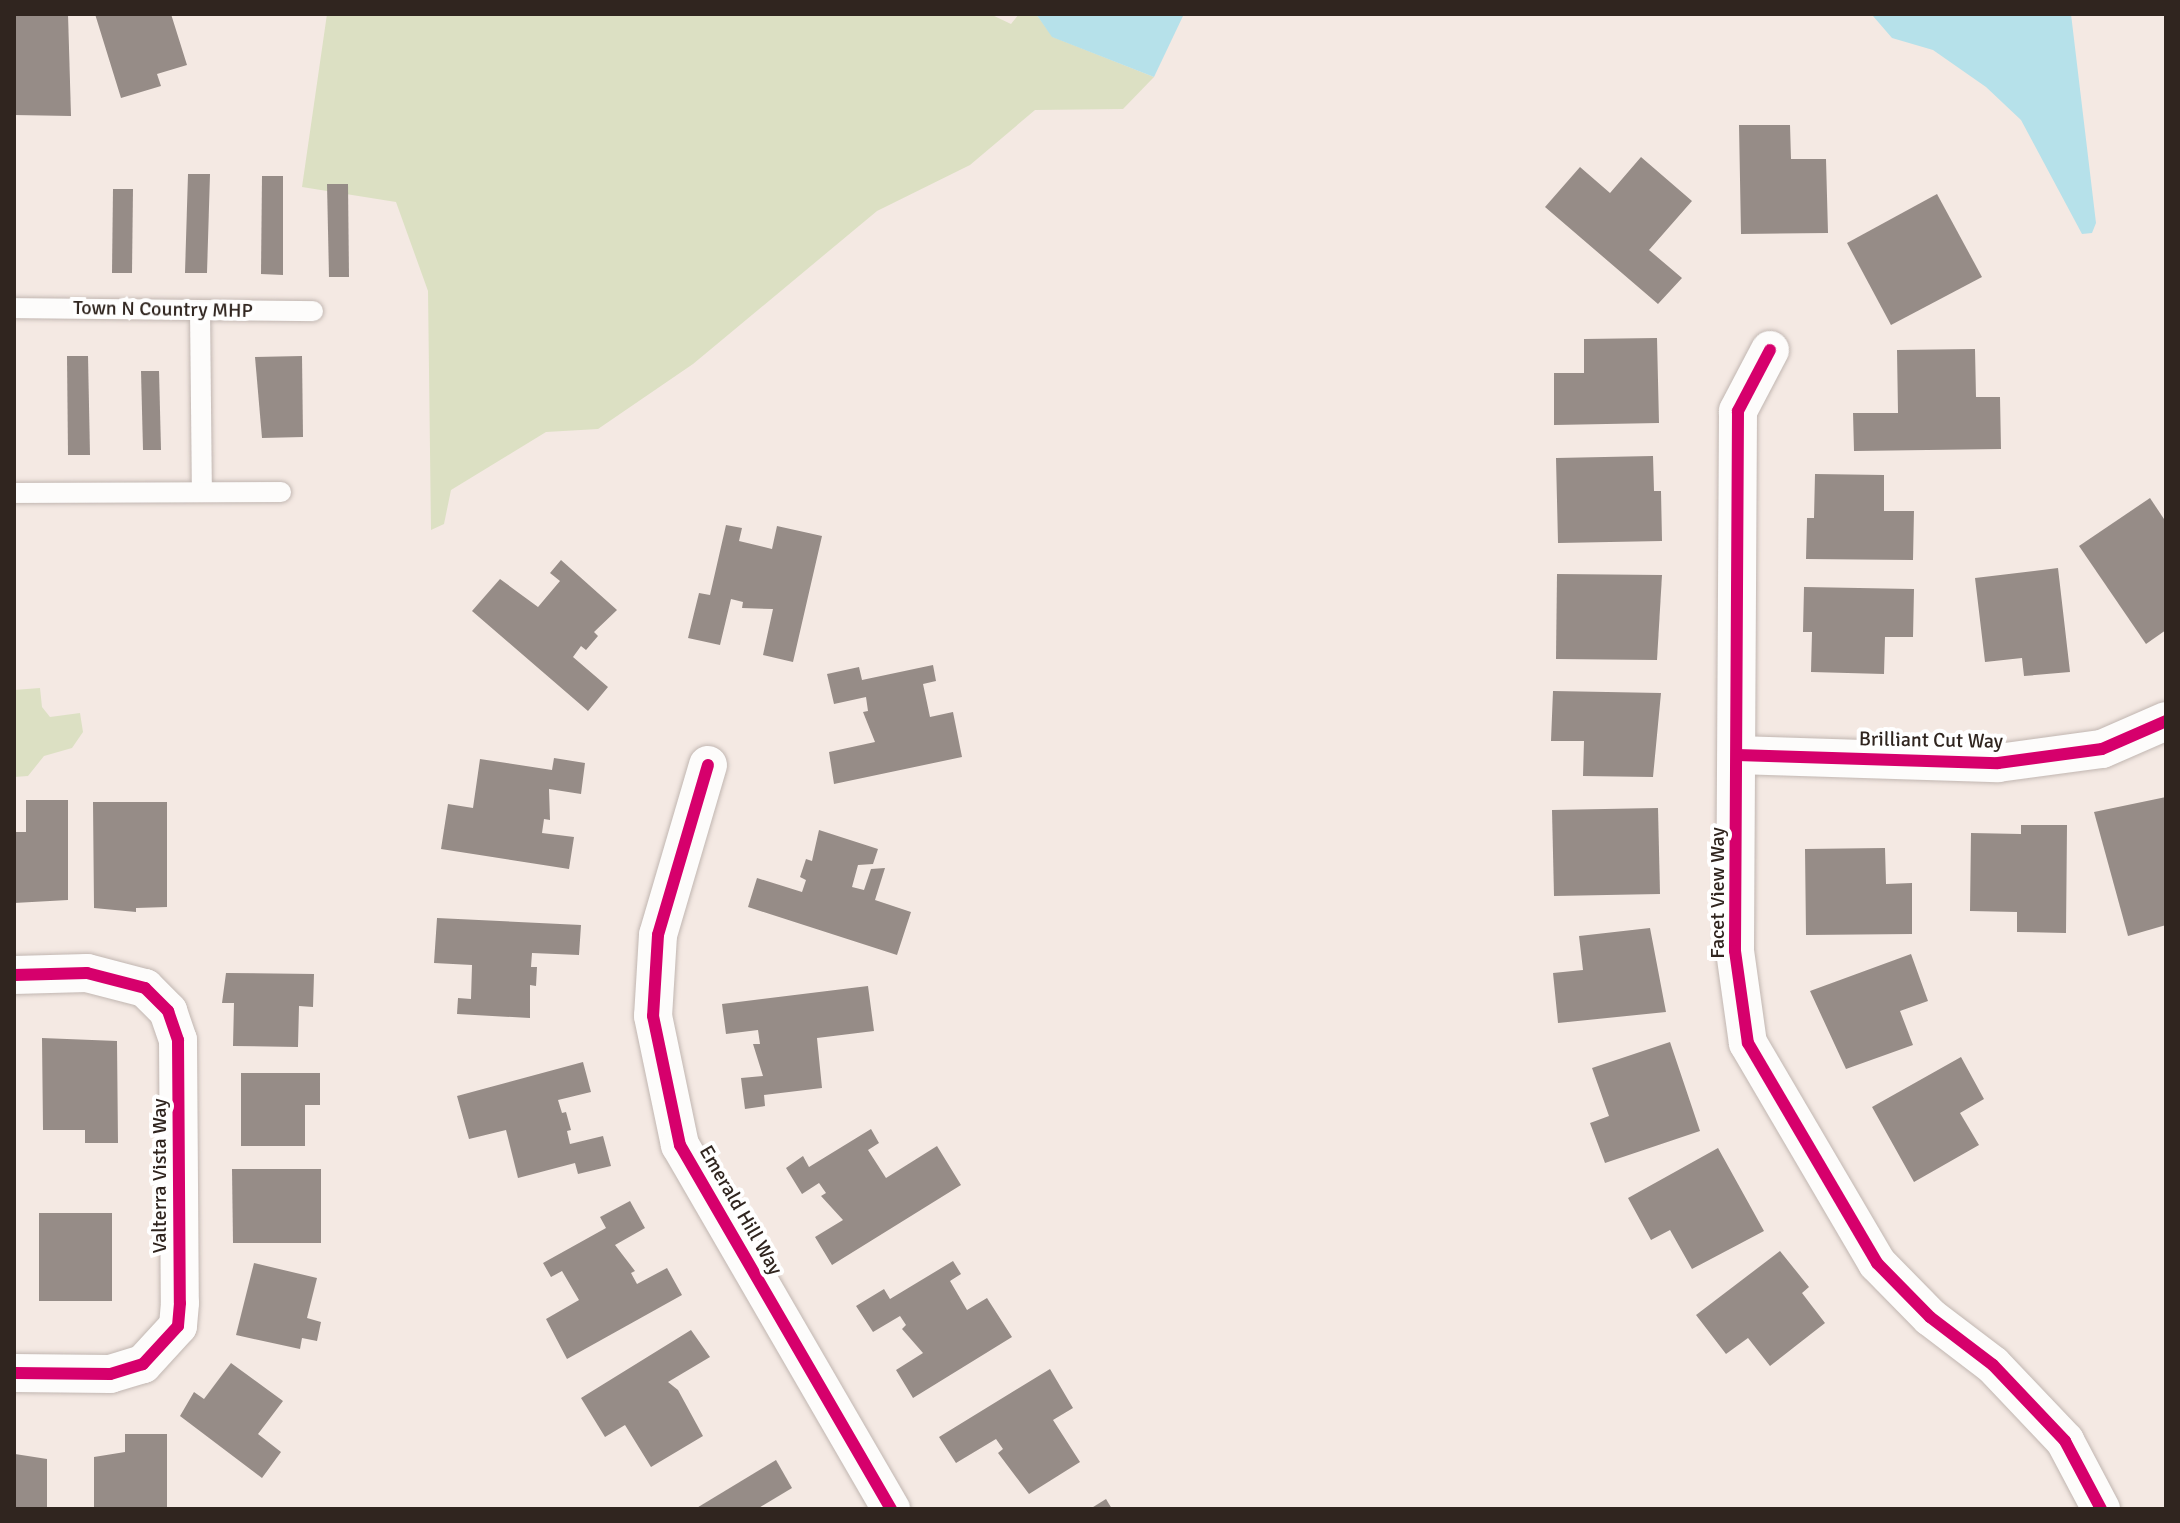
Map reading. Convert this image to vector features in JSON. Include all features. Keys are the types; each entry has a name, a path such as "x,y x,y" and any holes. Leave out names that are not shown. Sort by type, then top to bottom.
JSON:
{"street":[{"name":"Facet View Way","path":"1770,350 1738,411 1735,951 1748,1043 1877,1263 1930,1317 1993,1365 2065,1441 2101,1509"},
{"name":"Brilliant Cut Way","path":"1737,755 1998,763 2102,749 2166,721"},
{"name":"Emerald Hill Way","path":"708,765 658,935 653,1016 680,1145 891,1509"},
{"name":"Valterra Vista Way","path":"14,975 87,973 145,988 168,1011 178,1040 180,1303 178,1326 143,1364 110,1374 14,1373"}],"lane":[{"name":"Town N Country MHP","path":"14,308 313,311"},
{"path":"200,310 202,492"},
{"path":"14,493 281,492"}],"green space":[{"path":"327,14 990,14 1011,24 1019,14 1036,14 1053,37 1154,77 1123,109 1035,110 970,165 877,211 693,364 598,429 546,432 451,490 444,524 431,530 428,291 396,202 302,187"},
{"path":"40,688 42,707 50,717 80,713 83,732 72,748 44,756 28,776 14,777 14,690"}],"water":[{"path":"1036,14 1183,16 1154,77 1052,37"},
{"path":"1602,14 2071,14 2096,223 2092,233 2082,234 2021,120 1986,87 1933,50 1892,38 1873,16"}],"building":[{"path":"14,14 68,14 71,116 14,115"},
{"path":"95,14 171,14 187,65 157,74 161,86 121,98"},
{"path":"1739,125 1790,125 1791,159 1826,159 1828,233 1741,234"},
{"path":"1641,157 1692,201 1649,250 1682,278 1658,304 1545,207 1580,167 1610,193"},
{"path":"188,174 210,174 207,273 185,273"},
{"path":"262,176 283,176 283,275 261,274"},
{"path":"327,184 348,184 349,277 329,277"},
{"path":"113,189 133,189 132,273 112,273"},
{"path":"1937,194 1982,277 1891,325 1847,243"},
{"path":"1657,338 1659,423 1554,425 1554,373 1584,373 1584,339"},
{"path":"1975,349 1976,397 2000,397 2001,449 1854,451 1853,413 1898,413 1897,350"},
{"path":"67,356 88,356 90,455 68,455"},
{"path":"302,356 303,437 262,438 255,357"},
{"path":"141,371 159,371 161,450 143,450"},
{"path":"1653,456 1654,491 1661,491 1662,541 1558,543 1556,458"},
{"path":"1815,474 1884,475 1884,511 1914,511 1913,560 1806,559 1807,518 1814,518"},
{"path":"2150,498 2166,522 2166,630 2146,644 2079,546"},
{"path":"726,525 742,528 739,541 772,549 777,526 822,536 793,662 763,655 773,609 742,608 743,602 731,599 720,645 688,638 699,593 710,595"},
{"path":"561,560 617,610 594,632 598,636 586,650 581,646 573,657 608,687 588,711 472,611 500,579 538,607 560,581 550,573"},
{"path":"2058,568 2070,672 2024,676 2022,658 1985,662 1975,578"},
{"path":"1557,574 1662,575 1657,660 1556,659"},
{"path":"1804,587 1914,589 1913,637 1885,637 1884,674 1811,672 1812,632 1803,632"},
{"path":"933,665 936,681 923,684 930,717 953,712 962,757 834,784 829,752 875,742 863,712 868,711 866,697 834,704 827,674 859,667 862,680"},
{"path":"1553,691 1661,693 1653,777 1583,776 1584,741 1551,741"},
{"path":"554,758 585,763 581,794 549,789 550,820 544,819 542,833 574,837 569,869 441,849 448,804 473,808 480,759 552,770"},
{"path":"2166,797 2166,925 2128,936 2094,812"},
{"path":"26,800 68,800 68,900 14,903 14,832 26,832"},
{"path":"93,802 167,802 167,907 136,908 136,912 94,908"},
{"path":"1658,808 1660,894 1554,896 1552,810"},
{"path":"2021,825 2067,825 2066,933 2017,932 2017,912 1970,911 1971,833 2021,834"},
{"path":"819,830 878,849 873,864 858,865 852,887 864,890 871,869 885,868 875,900 911,912 897,955 748,907 757,878 802,892 806,880 800,877 806,859 812,861"},
{"path":"1885,848 1886,884 1912,883 1912,934 1806,935 1805,849"},
{"path":"437,918 581,925 579,955 532,953 531,967 537,967 536,986 530,985 530,1018 457,1014 458,998 471,999 472,965 434,963"},
{"path":"1650,928 1666,1012 1558,1023 1553,973 1583,970 1579,936"},
{"path":"1911,954 1928,1001 1900,1011 1913,1045 1846,1069 1810,991"},
{"path":"226,973 314,974 313,1007 299,1006 298,1047 233,1046 234,1003 222,1003"},
{"path":"868,986 874,1031 817,1038 822,1088 764,1095 765,1106 745,1109 741,1078 763,1076 753,1044 760,1044 758,1030 726,1034 722,1004"},
{"path":"42,1038 117,1041 118,1143 85,1143 85,1130 43,1130"},
{"path":"1670,1042 1700,1131 1605,1163 1590,1123 1609,1116 1592,1068"},
{"path":"1961,1057 1984,1099 1960,1113 1979,1145 1914,1182 1872,1107"},
{"path":"583,1062 591,1092 558,1100 562,1113 566,1112 571,1130 567,1131 570,1144 603,1136 611,1166 578,1174 575,1163 518,1178 506,1130 469,1139 457,1096"},
{"path":"241,1073 320,1073 320,1105 305,1105 305,1146 241,1146"},
{"path":"871,1129 879,1143 868,1150 886,1178 937,1146 961,1185 832,1265 815,1237 843,1220 821,1196 826,1193 819,1183 802,1194 786,1168 803,1156 809,1167"},
{"path":"1718,1148 1764,1231 1692,1269 1670,1230 1651,1240 1628,1198"},
{"path":"232,1169 321,1169 321,1243 233,1243"},
{"path":"630,1201 645,1228 615,1245 635,1271 631,1273 637,1284 667,1268 682,1295 567,1359 546,1319 579,1300 562,1271 551,1277 543,1263 606,1228 600,1217"},
{"path":"39,1213 112,1213 112,1301 39,1301"},
{"path":"1780,1251 1809,1287 1802,1293 1825,1323 1770,1366 1748,1338 1726,1354 1696,1315"},
{"path":"953,1261 961,1274 950,1281 967,1310 987,1298 1012,1337 913,1398 896,1370 923,1353 902,1329 906,1325 900,1316 873,1332 856,1306 884,1289 890,1299"},
{"path":"254,1263 317,1278 307,1318 321,1322 317,1341 302,1338 300,1349 236,1335"},
{"path":"691,1330 710,1357 668,1382 678,1390 703,1436 651,1467 625,1425 605,1437 581,1398"},
{"path":"231,1363 283,1401 258,1434 281,1452 262,1478 180,1416 194,1392 204,1399"},
{"path":"1050,1369 1073,1408 1053,1420 1080,1462 1029,1494 998,1453 1003,1449 996,1439 956,1463 939,1437"},
{"path":"125,1434 167,1434 167,1509 94,1509 94,1457 125,1452"},
{"path":"15,1454 47,1459 47,1509 14,1509"},
{"path":"776,1460 792,1488 757,1509 695,1509"},
{"path":"1106,1499 1112,1509 1090,1509"}],"cycle path":[{"path":"1770,350 1738,411 1735,951 1748,1043 1877,1263 1930,1317 1993,1365 2065,1441 2101,1509"},
{"path":"1737,755 1998,763 2102,749 2166,721"},
{"path":"708,765 658,935 653,1016 680,1145 891,1509"},
{"path":"14,975 87,973 145,988 168,1011 178,1040 180,1303 178,1326 143,1364 110,1374 14,1373"}]}
